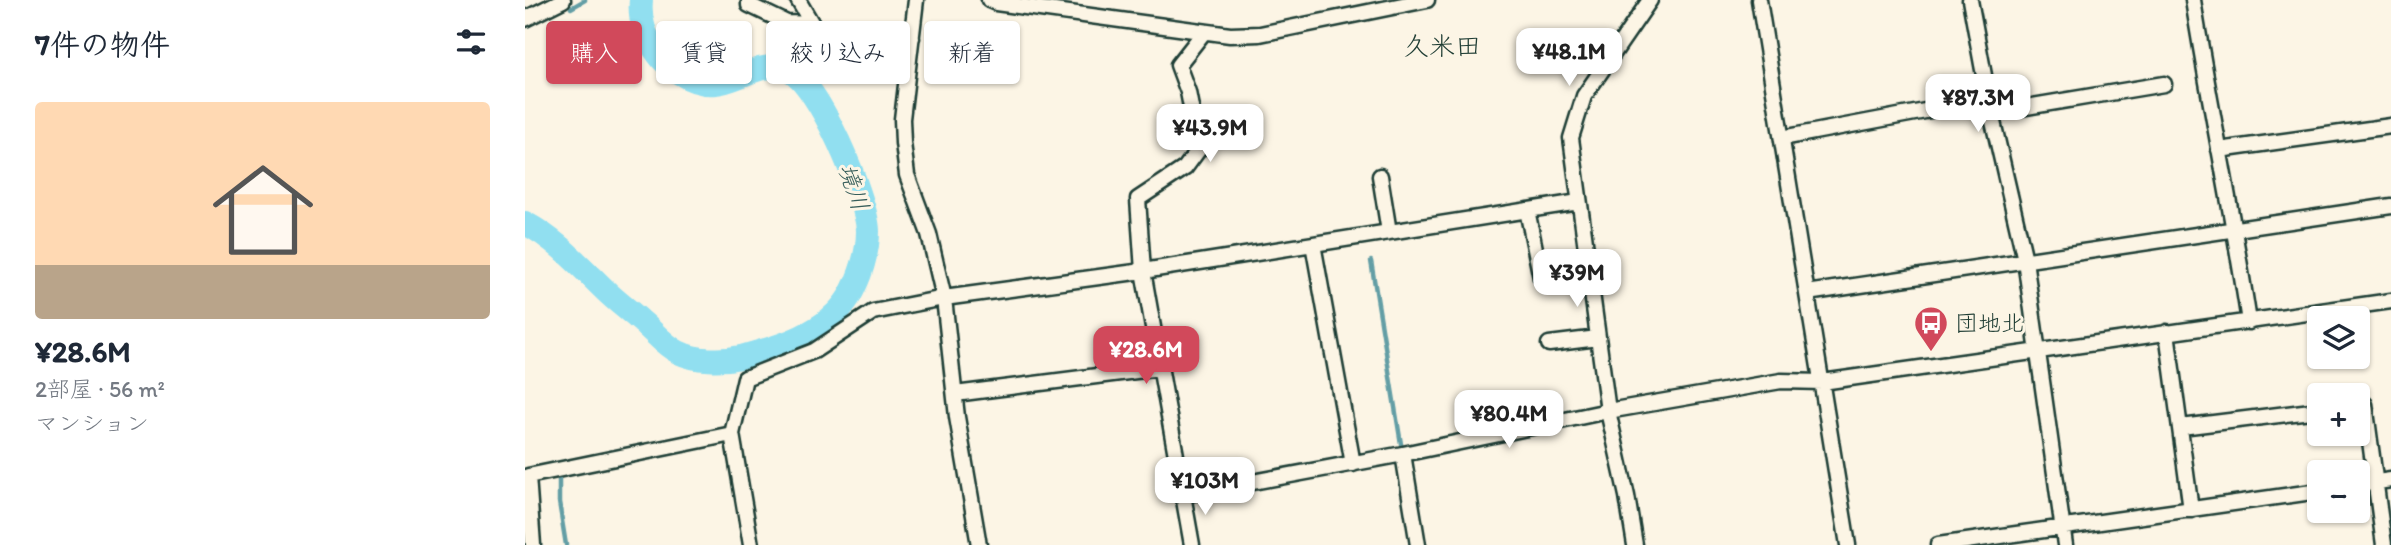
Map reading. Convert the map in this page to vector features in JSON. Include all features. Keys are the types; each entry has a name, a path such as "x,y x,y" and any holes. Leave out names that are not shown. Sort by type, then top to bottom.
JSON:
{"street":[{"path":"525,19 563,0"},
{"path":"749,0 749,5 783,21"},
{"path":"798,0 811,21"},
{"path":"916,0 902,119 905,164 929,234 944,298 954,394 979,545"},
{"path":"989,0 996,4 1230,35 1260,34 1427,0"},
{"path":"1635,545 1608,411 1571,138 1584,96 1650,0"},
{"path":"1759,0 1848,545"},
{"path":"1970,0 1990,106 2025,260 2065,545"},
{"path":"2193,0 2249,322"},
{"path":"1192,545 1143,271 1138,199 1185,168 1199,149 1188,92 1178,65 1204,32"},
{"path":"1782,138 1990,106 2164,84"},
{"path":"2220,150 2391,126"},
{"path":"1380,176 1389,232"},
{"path":"751,545 732,434 745,377 814,351 873,312 944,298 1143,271 1579,202"},
{"path":"1807,293 2391,206"},
{"path":"1527,210 1541,278"},
{"path":"1313,244 1353,464"},
{"path":"1183,495 1353,464 1608,411 1781,381 1822,382 2391,301"},
{"path":"2167,332 2190,510"},
{"path":"1549,344 1598,338"},
{"path":"954,394 1160,368"},
{"path":"2181,427 2307,411"},
{"path":"533,545 528,476 732,434"},
{"path":"2370,443 2384,545"},
{"path":"1403,454 1418,545"},
{"path":"2370,483 2391,480"},
{"path":"1938,545 2307,493"}],"waterway":[{"path":"571,8 585,0"},
{"name":"境川","path":"525,223 558,245 668,346 693,357 717,360 734,358 801,337 840,310 853,290 867,248 866,215 839,142 813,94 787,69 761,69 724,82 711,83 697,81 681,74 663,60 650,41 642,22 641,0"},
{"path":"1371,261 1402,450"},
{"path":"559,479 559,502 566,545"}],"place":[{"name":"団地北","path":"1931,353"}],"district":[{"name":"久米田","path":"1442,46"}]}
